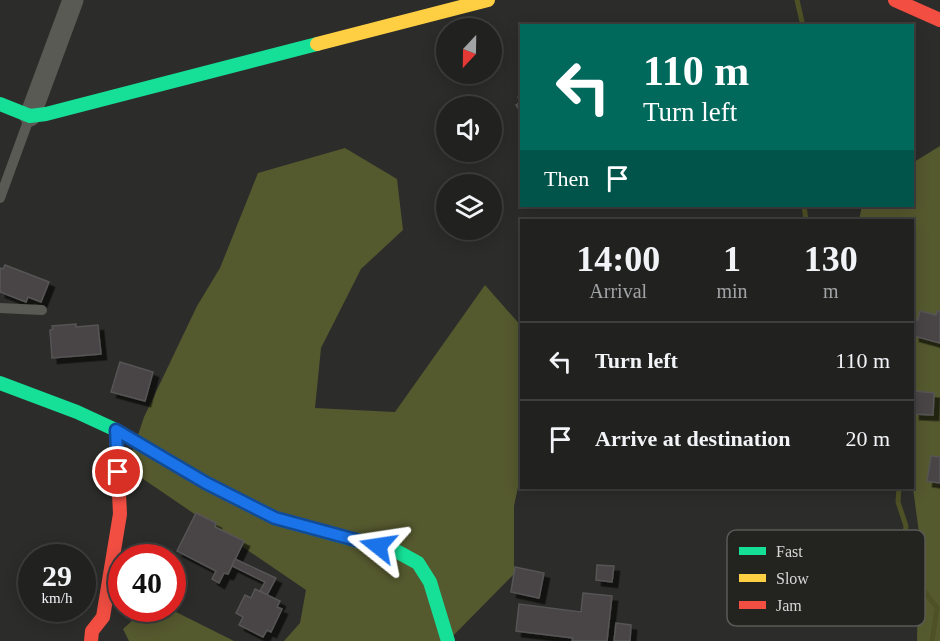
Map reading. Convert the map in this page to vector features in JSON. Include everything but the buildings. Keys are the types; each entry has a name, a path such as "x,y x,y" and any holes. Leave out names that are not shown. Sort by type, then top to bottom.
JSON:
{"street":[{"path":"30,116 73,0"},
{"path":"0,104 30,116 46,114 443,6 488,0"},
{"path":"895,0 940,20"},
{"path":"0,383 77,412 116,430 206,483 275,518 398,552 418,563 430,582 448,641"},
{"path":"91,641 92,631 103,617 120,514 116,430"}],"lane":[{"path":"0,198 30,116"},
{"path":"0,308 42,309"}],"green space":[{"path":"940,146 940,641 917,641 917,626 925,626 925,530 919,530 913,489 914,219 859,219 862,207 914,207 914,162"},
{"path":"345,148 397,179 403,230 361,269 321,348 315,408 395,412 485,285 520,325 520,478 514,506 514,574 448,641 284,641 300,623 306,590 127,468 144,417 197,306 220,268 258,173"},
{"path":"186,617 234,641 129,641 123,629 131,622 186,622"}],"waterway":[{"path":"797,0 803,24"},
{"path":"804,207 806,219"},
{"path":"899,489 898,502 906,530"},
{"path":"925,592 937,608 932,641"}],"traffic: fast":[{"path":"0,104 30,116 46,114 317,44"},
{"path":"0,383 77,412 116,430 206,483 275,518 398,552 418,563 430,582 448,641"}],"traffic: slow":[{"path":"317,44 488,0"}],"traffic: jam":[{"path":"895,0 940,20"},
{"path":"91,641 92,631 103,617 120,514 116,430"}],"route":[{"path":"118,472 116,430 206,483 275,518 378,546"}]}
